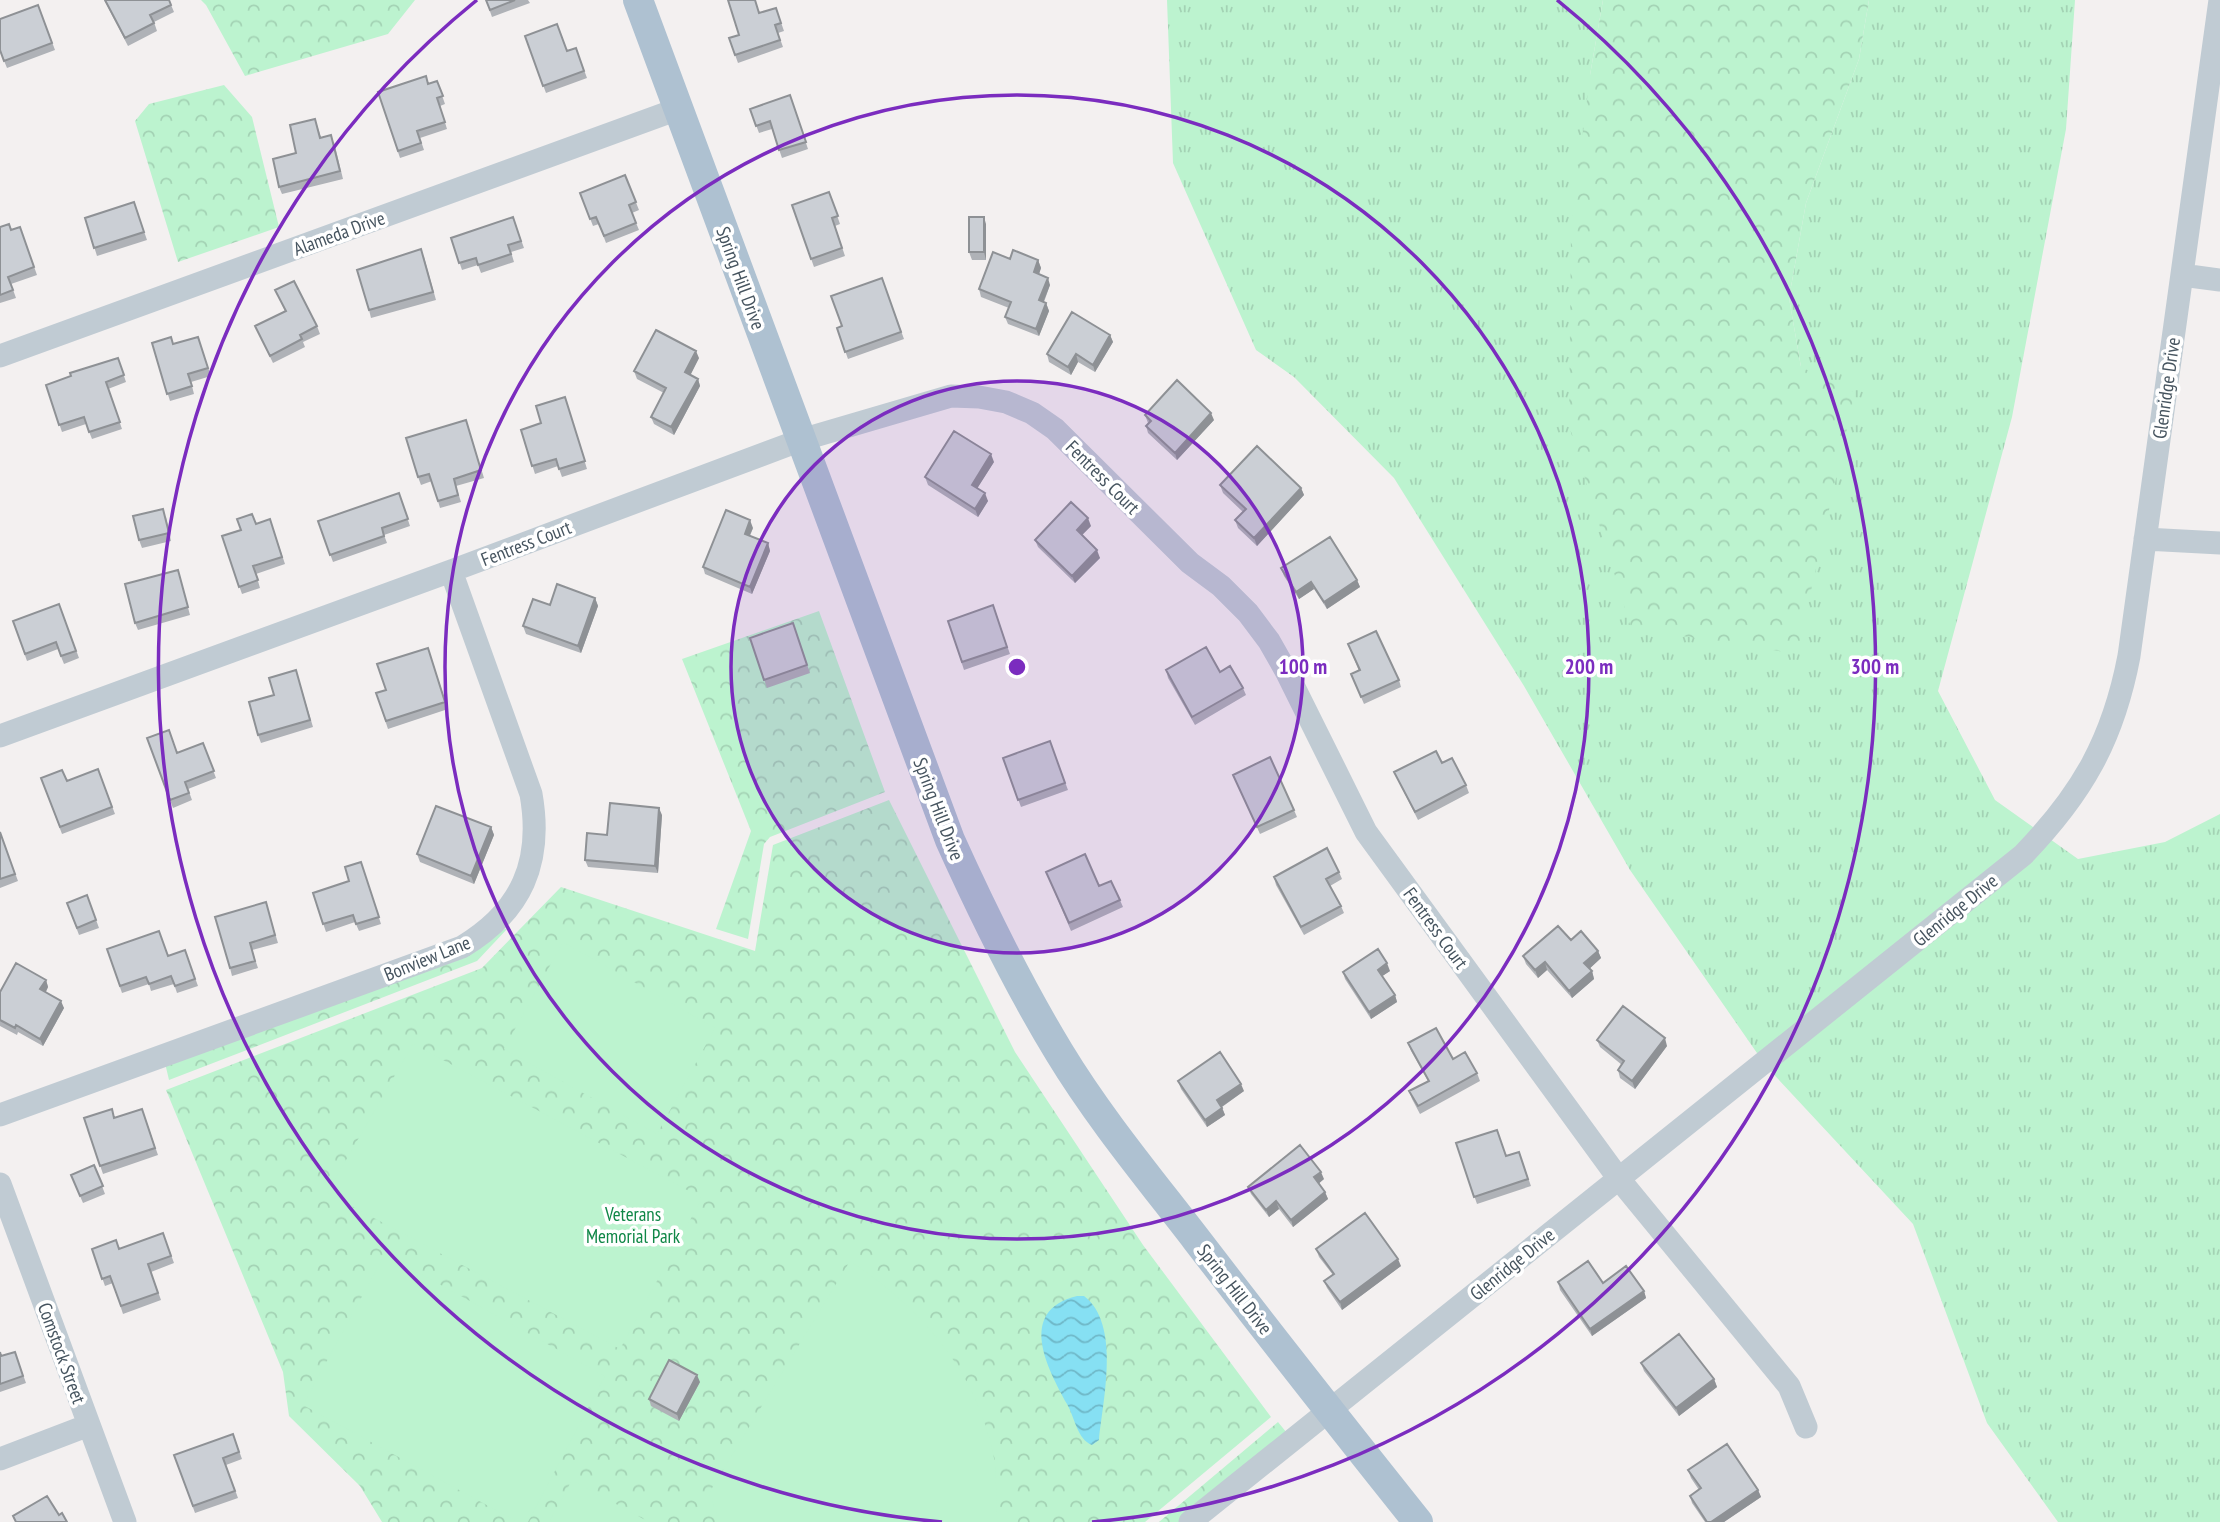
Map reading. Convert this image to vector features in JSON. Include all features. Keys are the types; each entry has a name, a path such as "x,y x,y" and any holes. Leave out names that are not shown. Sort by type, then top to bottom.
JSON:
{"main road":[{"name":"Spring Hill Drive","path":"638,0 950,840 982,913 1017,981 1060,1054 1102,1117 1418,1522"}],"street":[{"name":"Glenridge Drive","path":"1190,1522 2023,855 2054,822 2079,789 2101,749 2114,717 2129,656 2220,7"},
{"name":"Alameda Drive","path":"0,356 678,109"},
{"path":"2182,275 2220,280"},
{"name":"Fentress Court","path":"0,736 801,440 951,396 1006,402 1032,413 1055,429 1190,563 1248,613 1269,641 1286,671 1366,832 1619,1179 1790,1386 1806,1427"},
{"path":"2145,539 2220,543"},
{"name":"Bonview Lane","path":"0,1115 462,947 481,936 511,906 523,885 535,842 536,818 531,794 451,571"},
{"name":"Comstock Street","path":"0,1184 125,1522"},
{"path":"0,1459 89,1425"}],"green space":[{"path":"201,0 415,0 388,34 245,76"},
{"path":"1167,0 1603,0 1590,75 1801,367 1789,298 1806,203 1859,59 1869,0 2075,0 2066,129 2012,417 1938,691 1995,800 2078,859 2165,842 2220,814 2220,1522 2058,1522 1987,1423 1913,1224 1766,1066 1630,870 1524,686 1394,478 1294,377 1256,350 1173,163"},
{"path":"1603,0 1869,0 1859,59 1806,203 1789,298 1801,367 1855,393 1797,654 1631,628 1569,426 1571,230 1590,75"},
{"path":"224,85 252,117 279,227 178,262 135,121 149,104"},
{"path":"819,611 885,792 770,837 764,844 748,939 716,929 751,831 682,659"},
{"name":"Veterans Memorial Park","path":"889,800 1015,1052 1143,1245 1271,1417 1145,1522 382,1522 360,1486 289,1416 283,1372 166,1090 482,968 561,887 755,951 773,845"},
{"path":"508,928 477,961 169,1080 165,1063 474,939"},
{"path":"563,942 715,1028 657,1134 504,1049"},
{"path":"413,1044 702,1198 620,1349 327,1193"},
{"path":"385,1254 605,1376 528,1522 518,1522 303,1405"},
{"path":"850,1261 900,1299 942,1344 960,1370 975,1397 994,1458 996,1522 731,1522 717,1515 709,1493"},
{"path":"1278,1422 1295,1443 1190,1522 1159,1522"},
{"path":"572,1480 649,1522 549,1522"}],"water":[{"path":"1084,1296 1095,1309 1103,1325 1106,1343 1106,1384 1099,1440 1092,1445 1083,1438 1077,1428 1052,1374 1042,1343 1042,1328 1047,1314 1058,1304"}],"building":[{"path":"105,0 169,0 171,5 150,15 154,23 125,38"},
{"path":"486,0 515,0 490,10"},
{"path":"728,0 755,0 759,13 776,8 781,23 775,25 780,40 735,55 729,38 739,35"},
{"path":"38,5 52,43 4,61 0,50 0,19"},
{"path":"557,24 567,51 576,48 584,71 543,86 525,36"},
{"path":"426,76 428,84 437,81 443,96 437,98 445,122 417,131 421,143 398,151 378,92"},
{"path":"790,95 806,142 779,150 770,121 756,126 750,109"},
{"path":"315,119 320,138 331,135 340,171 279,187 273,159 296,153 290,125"},
{"path":"625,175 636,202 629,205 636,223 604,236 596,217 590,219 580,193"},
{"path":"829,192 838,216 832,218 842,248 811,259 792,205"},
{"path":"134,202 144,232 94,248 85,218"},
{"path":"513,217 521,241 508,245 511,254 478,265 476,258 459,263 451,238"},
{"path":"969,217 984,217 984,252 969,252"},
{"path":"9,224 11,230 20,227 34,267 8,277 13,290 0,295 0,227"},
{"path":"421,249 433,292 369,310 357,270"},
{"path":"1013,250 1038,260 1034,272 1048,278 1039,300 1046,303 1036,329 1005,317 1011,302 979,289 993,252 1010,259"},
{"path":"882,278 901,332 845,352 837,328 842,326 831,296"},
{"path":"294,281 317,326 300,335 302,339 270,356 255,326 286,311 275,290"},
{"path":"1072,312 1110,335 1093,365 1076,354 1068,367 1047,354"},
{"path":"656,330 696,351 685,372 698,379 671,427 651,417 666,388 634,371"},
{"path":"171,337 173,344 198,337 208,368 188,374 192,386 167,394 152,343"},
{"path":"118,358 124,375 106,382 120,422 89,432 84,417 59,425 46,385 71,376 70,373"},
{"path":"1177,380 1211,413 1175,453 1146,426 1151,421 1145,415"},
{"path":"565,397 585,461 559,469 556,459 532,466 521,430 541,423 536,406"},
{"path":"466,420 481,470 454,479 458,495 438,501 429,474 418,477 406,438"},
{"path":"954,431 991,454 972,485 985,493 975,509 925,477"},
{"path":"1257,446 1301,488 1254,538 1235,520 1246,509 1220,485"},
{"path":"399,493 408,519 382,528 384,536 330,555 318,521"},
{"path":"1071,502 1088,518 1077,530 1097,550 1072,576 1035,540"},
{"path":"163,509 169,533 139,540 133,516"},
{"path":"726,510 750,520 745,534 768,543 750,587 703,567"},
{"path":"252,514 256,524 270,519 282,557 253,566 258,580 239,587 222,536 241,530 237,519"},
{"path":"1330,537 1357,580 1324,602 1311,582 1296,592 1281,568"},
{"path":"178,570 188,607 135,623 125,584"},
{"path":"557,584 595,598 578,646 523,626 533,599 550,605"},
{"path":"59,604 76,651 61,656 56,642 25,654 13,621"},
{"path":"993,605 1007,647 962,662 948,621"},
{"path":"793,623 807,665 764,680 750,638"},
{"path":"1376,631 1399,680 1361,697 1351,674 1360,670 1348,644"},
{"path":"1206,647 1220,672 1230,666 1243,688 1192,717 1166,670"},
{"path":"428,648 445,702 386,721 376,693 386,690 377,664"},
{"path":"296,670 310,720 258,735 249,702 274,695 269,678"},
{"path":"169,730 177,753 203,743 214,771 185,782 189,793 170,800 147,738"},
{"path":"1050,741 1065,783 1018,800 1003,758"},
{"path":"1436,751 1442,763 1452,758 1466,785 1415,812 1394,772"},
{"path":"1270,757 1294,810 1257,827 1233,775"},
{"path":"98,769 112,807 60,827 41,778 62,770 67,781"},
{"path":"610,803 659,808 655,866 585,860 587,833 607,835"},
{"path":"436,806 491,827 471,876 417,854"},
{"path":"0,832 15,874 0,879"},
{"path":"1327,848 1339,872 1326,879 1341,906 1301,927 1274,877"},
{"path":"1085,854 1099,886 1111,881 1120,900 1069,923 1046,872"},
{"path":"361,862 379,917 356,924 353,915 323,924 313,893 349,881 345,867"},
{"path":"87,895 96,920 77,928 67,903"},
{"path":"266,902 275,935 250,943 255,961 230,968 215,917"},
{"path":"1558,926 1571,940 1581,931 1598,951 1584,963 1592,971 1569,991 1545,962 1535,970 1523,956"},
{"path":"159,931 168,956 185,950 195,979 175,986 171,976 149,984 146,977 120,986 107,949"},
{"path":"1378,949 1387,963 1378,970 1395,995 1369,1012 1343,972"},
{"path":"16,963 46,980 40,989 61,1001 40,1039 16,1025 15,1028 0,1020 0,992"},
{"path":"1623,1006 1665,1038 1632,1081 1618,1070 1624,1061 1597,1040"},
{"path":"1436,1028 1453,1059 1465,1052 1477,1073 1418,1106 1409,1091 1429,1081 1408,1043"},
{"path":"1220,1052 1241,1084 1217,1100 1222,1108 1205,1120 1178,1081"},
{"path":"112,1109 114,1118 142,1109 155,1148 100,1166 84,1118"},
{"path":"1497,1130 1506,1156 1519,1152 1528,1179 1474,1197 1456,1143"},
{"path":"1300,1145 1321,1172 1314,1177 1325,1192 1291,1220 1276,1201 1266,1210 1248,1187"},
{"path":"94,1165 103,1186 80,1196 71,1175"},
{"path":"1365,1213 1398,1259 1340,1302 1324,1281 1334,1274 1316,1249"},
{"path":"163,1233 171,1256 148,1264 158,1293 121,1306 110,1276 102,1279 92,1249 116,1240 119,1249"},
{"path":"1588,1261 1603,1283 1626,1266 1644,1291 1590,1329 1558,1282"},
{"path":"1679,1334 1714,1379 1676,1408 1641,1363"},
{"path":"0,1352 1,1356 15,1352 23,1376 0,1384"},
{"path":"669,1360 697,1375 677,1414 649,1399"},
{"path":"233,1434 239,1452 223,1458 235,1491 193,1506 174,1455"},
{"path":"1727,1444 1758,1490 1711,1522 1707,1522 1690,1496 1701,1488 1688,1470"},
{"path":"47,1496 67,1522 16,1522 13,1516"}]}
